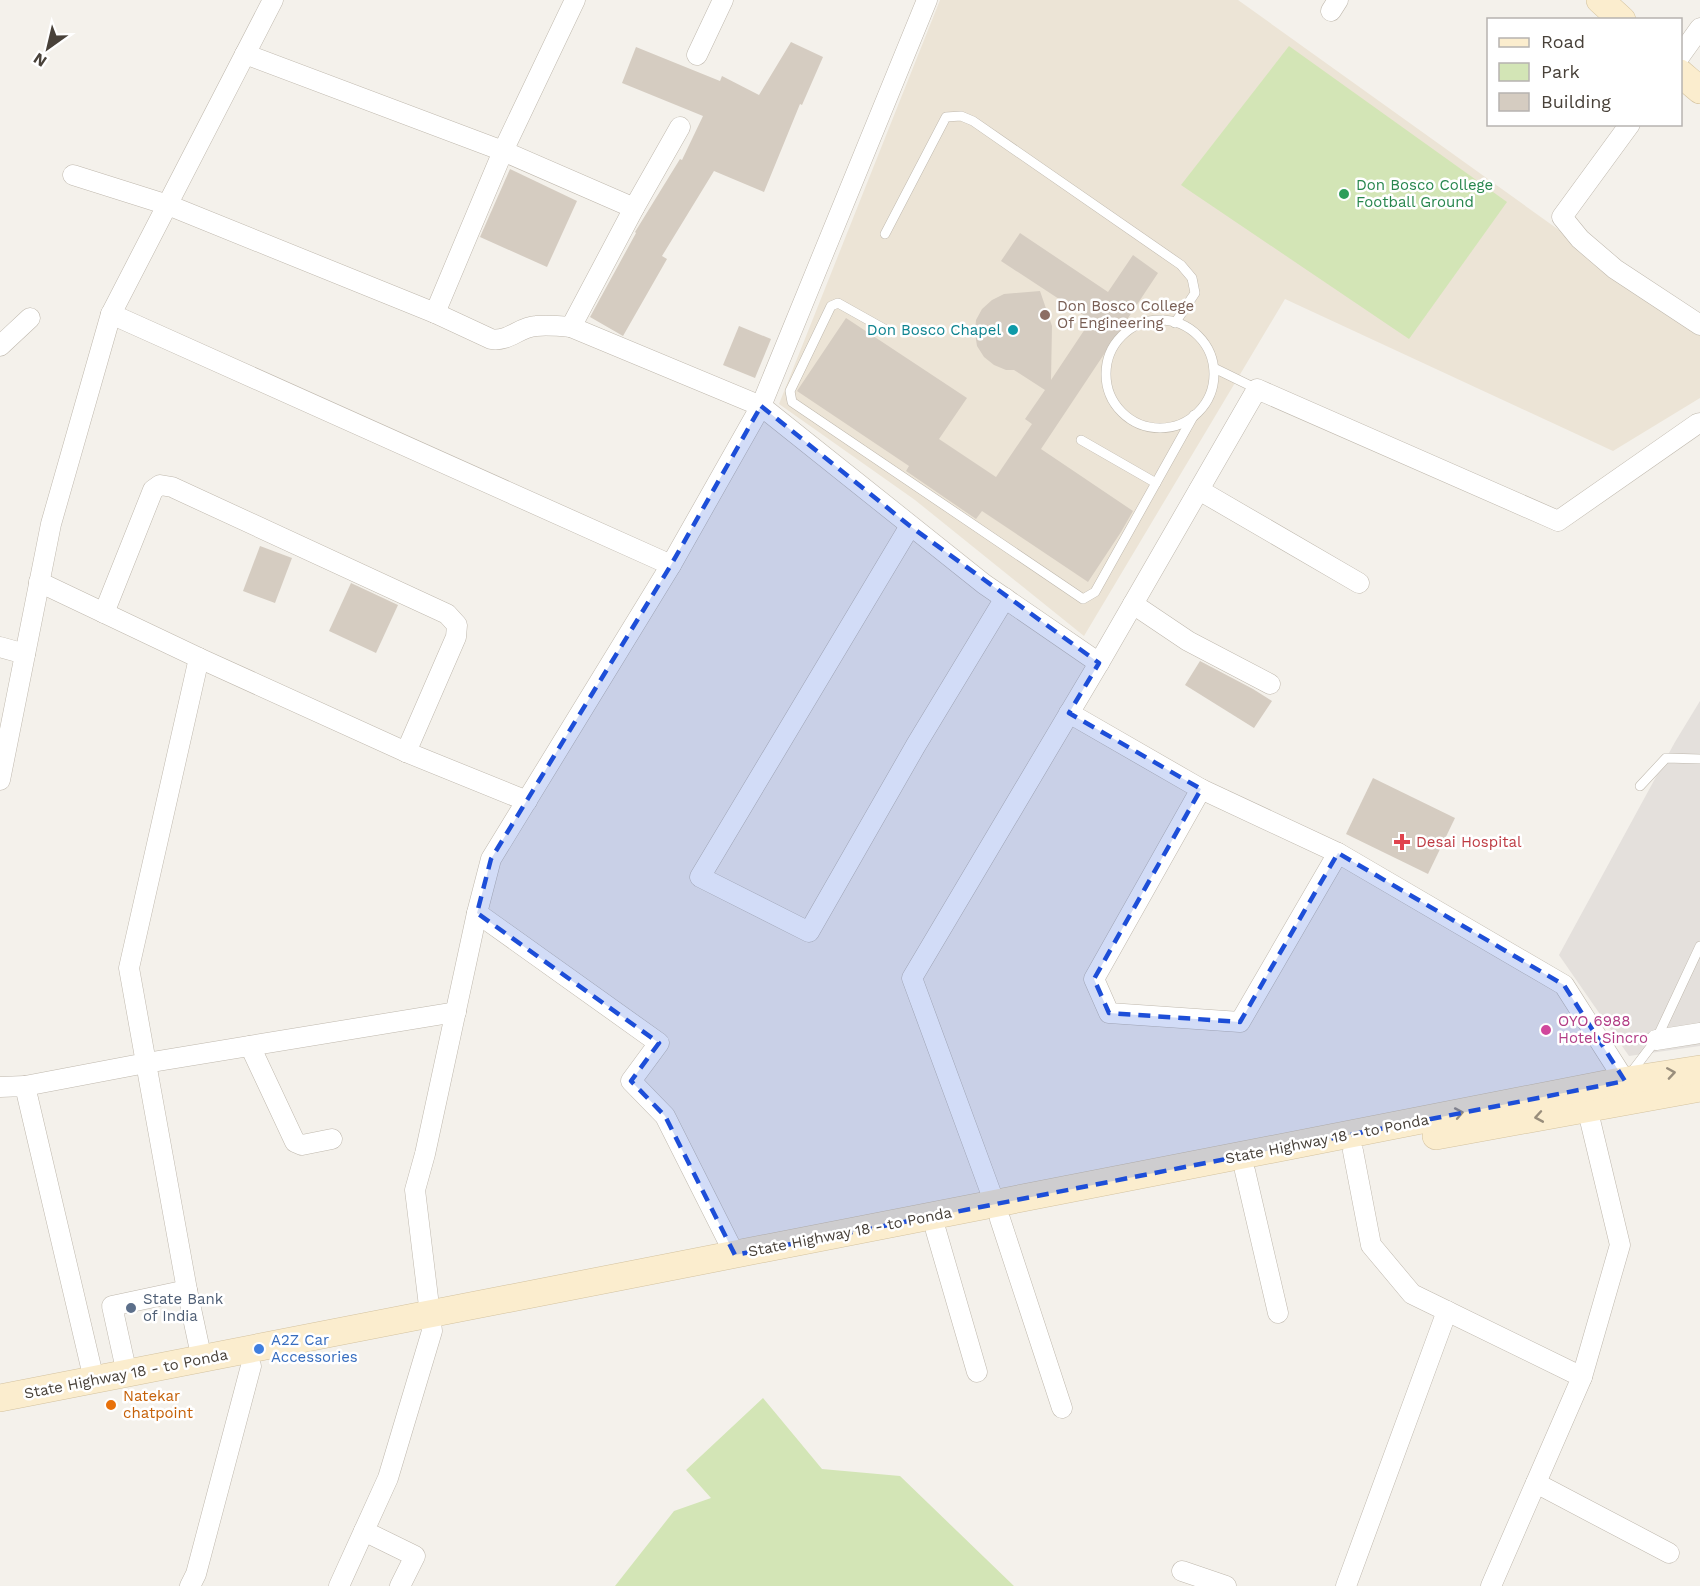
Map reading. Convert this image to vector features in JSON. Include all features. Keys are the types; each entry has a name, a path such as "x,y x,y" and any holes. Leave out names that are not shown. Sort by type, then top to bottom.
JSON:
{"main road":[{"path":"1682,75 1700,90"},
{"name":"State Highway 18 - to Ponda","path":"0,1413 250,1366 735,1255 1353,1151 1627,1090 1700,1069"},
{"name":"State Highway 18 - to Ponda","path":"1627,1090 1700,1088"},
{"name":"State Highway 18 - to Ponda","path":"0,1398 202,1360 431,1323 936,1231 997,1211 1585,1099"}],"street":[{"path":"0,780 51,524 111,314 273,0"},
{"path":"435,313 503,151 575,0"},
{"path":"697,55 723,0"},
{"path":"339,1586 388,1478 431,1323 415,1190 491,859 671,565 760,406 927,0"},
{"path":"1682,53 1700,28"},
{"path":"245,54 503,151 634,208"},
{"path":"1629,126 1562,216 1580,239 1615,269 1700,325"},
{"path":"571,327 680,127"},
{"path":"73,175 168,205 435,313 491,339 508,338 520,329 537,326 571,327 760,406 984,584 1099,663"},
{"path":"111,314 671,565"},
{"path":"0,346 30,318"},
{"path":"1062,1408 997,1211 912,978 1099,663 1257,389 1558,521 1700,423"},
{"path":"104,613 153,490 160,485 172,487 447,614 457,625 456,637 406,752"},
{"path":"1199,490 1359,583"},
{"path":"910,526 700,877 809,932 916,745 1005,598"},
{"path":"39,582 406,752 527,801"},
{"path":"1133,604 1188,641 1270,684"},
{"path":"0,647 25,654"},
{"path":"199,658 129,968 187,1290 202,1360"},
{"path":"1069,713 1201,789 1338,853 1564,985 1627,1090"},
{"path":"1201,789 1094,979 1109,1013 1240,1022 1338,853"},
{"path":"477,913 659,1042 631,1081 665,1116 735,1255"},
{"path":"0,1087 26,1086 456,1012"},
{"path":"1656,1040 1700,1034"},
{"path":"250,1046 294,1142 302,1145 332,1139"},
{"path":"26,1086 94,1380"},
{"path":"1491,1586 1582,1377 1620,1245 1585,1099"},
{"path":"1353,1151 1371,1245 1412,1294 1582,1377"},
{"path":"1245,1171 1278,1313"},
{"path":"936,1231 977,1372"},
{"path":"127,1374 112,1306 187,1290"},
{"path":"1346,1586 1447,1311"},
{"path":"190,1586 196,1574 250,1366"},
{"path":"1536,1483 1669,1553"},
{"path":"364,1531 415,1556 400,1586"},
{"path":"1182,1571 1226,1586"}],"lane":[{"path":"885,234 946,117 961,116 973,121 1181,265 1192,278 1195,293 1175,323"},
{"path":"888,331 838,303 831,306 790,391 792,402 1083,599 1095,592 1194,416 1206,402 1213,386 1214,368 1209,351 1199,336 1184,326 1167,321 1150,321 1133,327 1119,338 1110,353 1106,370 1108,388 1115,404 1128,417 1144,425 1161,428 1179,424 1194,416"},
{"path":"1214,368 1257,389"},
{"path":"1081,440 1156,483"},
{"path":"1640,786 1666,758 1700,759"},
{"path":"1627,1090 1656,1040 1700,946"}],"highlighted area":[{"path":"761,406 910,526 1099,663 1069,713 1201,789 1094,979 1109,1013 1240,1022 1338,853 1564,985 1625,1081 735,1255 665,1116 631,1081 659,1043 477,913 491,859 671,565"}],"shaded area":[{"name":"Don Bosco College Of Engineering","path":"940,0 1238,0 1700,331 1700,398 1613,451 1285,299 1084,636 915,500 779,404"},
{"path":"1700,701 1700,1046 1629,1056 1559,955 1675,742"}],"green space":[{"name":"Don Bosco College Football Ground","path":"1289,46 1507,202 1409,339 1181,185"},
{"path":"763,1398 822,1469 900,1476 1014,1586 615,1586 674,1511 711,1498 686,1470"}],"building":[{"path":"791,42 823,57 802,105 800,104 764,192 714,171 662,256 667,259 623,336 590,317 635,232 680,159 682,160 703,116 622,83 636,47 720,81 722,76 759,95"},
{"path":"510,169 577,201 547,267 480,237"},
{"path":"1020,233 1108,292 1133,255 1158,273 1041,449 1133,511 1088,582 982,511 976,519 906,471 909,466 797,391 846,318 967,398 939,439 996,477 1032,424 1025,419 1045,390 1014,370 1006,370 994,365 984,357 977,346 975,333 976,320 982,309 992,300 1004,294 1040,291 1052,326 1051,380 1091,320 1001,261"},
{"path":"739,326 771,339 755,378 723,365"},
{"path":"260,546 292,558 275,603 243,591"},
{"path":"351,583 398,605 376,653 329,631"},
{"path":"1200,661 1272,701 1254,728 1185,685"},
{"path":"1373,778 1455,818 1428,874 1346,834"}],"place":[{"name":"Don Bosco College Football Ground","path":"1344,194"},
{"name":"Don Bosco College Of Engineering","path":"1045,315"},
{"name":"Don Bosco Chapel","path":"1013,330"},
{"name":"Desai Hospital","path":"1402,842"},
{"name":"OYO 6988 Hotel Sincro","path":"1546,1030"},
{"name":"State Bank of India","path":"131,1308"},
{"name":"A2Z Car Accessories","path":"259,1349"},
{"name":"Natekar chatpoint","path":"111,1405"}]}
